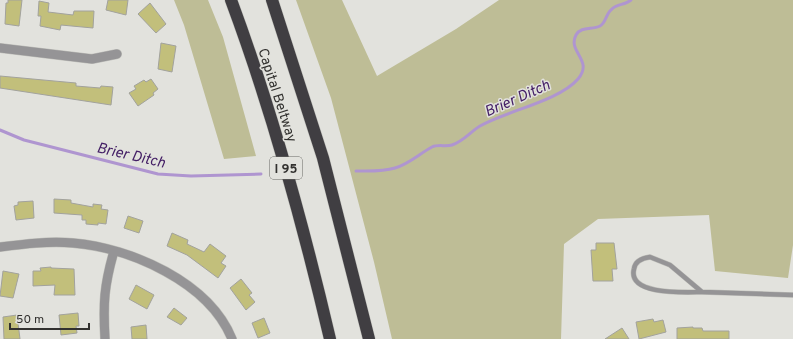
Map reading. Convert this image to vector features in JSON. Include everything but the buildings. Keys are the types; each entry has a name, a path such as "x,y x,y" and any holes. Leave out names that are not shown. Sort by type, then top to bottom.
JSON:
{"highway":[{"name":"Capital Beltway","path":"231,0 261,87 286,168 310,256 330,339"},
{"name":"Capital Beltway","path":"272,0 323,158 369,339"}],"street":[{"path":"0,48 92,59 117,54"},
{"path":"0,247 63,242 84,244 114,251 142,260 162,270 202,297 212,306 220,317 232,339"},
{"path":"105,339 103,305 104,287 114,251"}],"lane":[{"path":"702,292 670,265 657,258 641,258 634,267 633,274 636,281 646,288 667,292 793,295"}],"green space":[{"path":"174,0 208,0 223,37 256,156 224,159 184,25"},
{"path":"296,0 342,0 377,76 456,29 499,0 793,0 793,245 788,278 715,271 709,215 598,219 564,244 561,339 392,339 374,262 331,98"}],"waterway":[{"name":"Brier Ditch","path":"356,171 380,171 400,166 432,147 450,146 463,139 480,126 558,94 578,79 582,72 582,61 574,41 578,32 602,25 608,13 612,9 631,0"},
{"name":"Brier Ditch","path":"0,130 24,140 158,174 191,176 261,174"}]}
